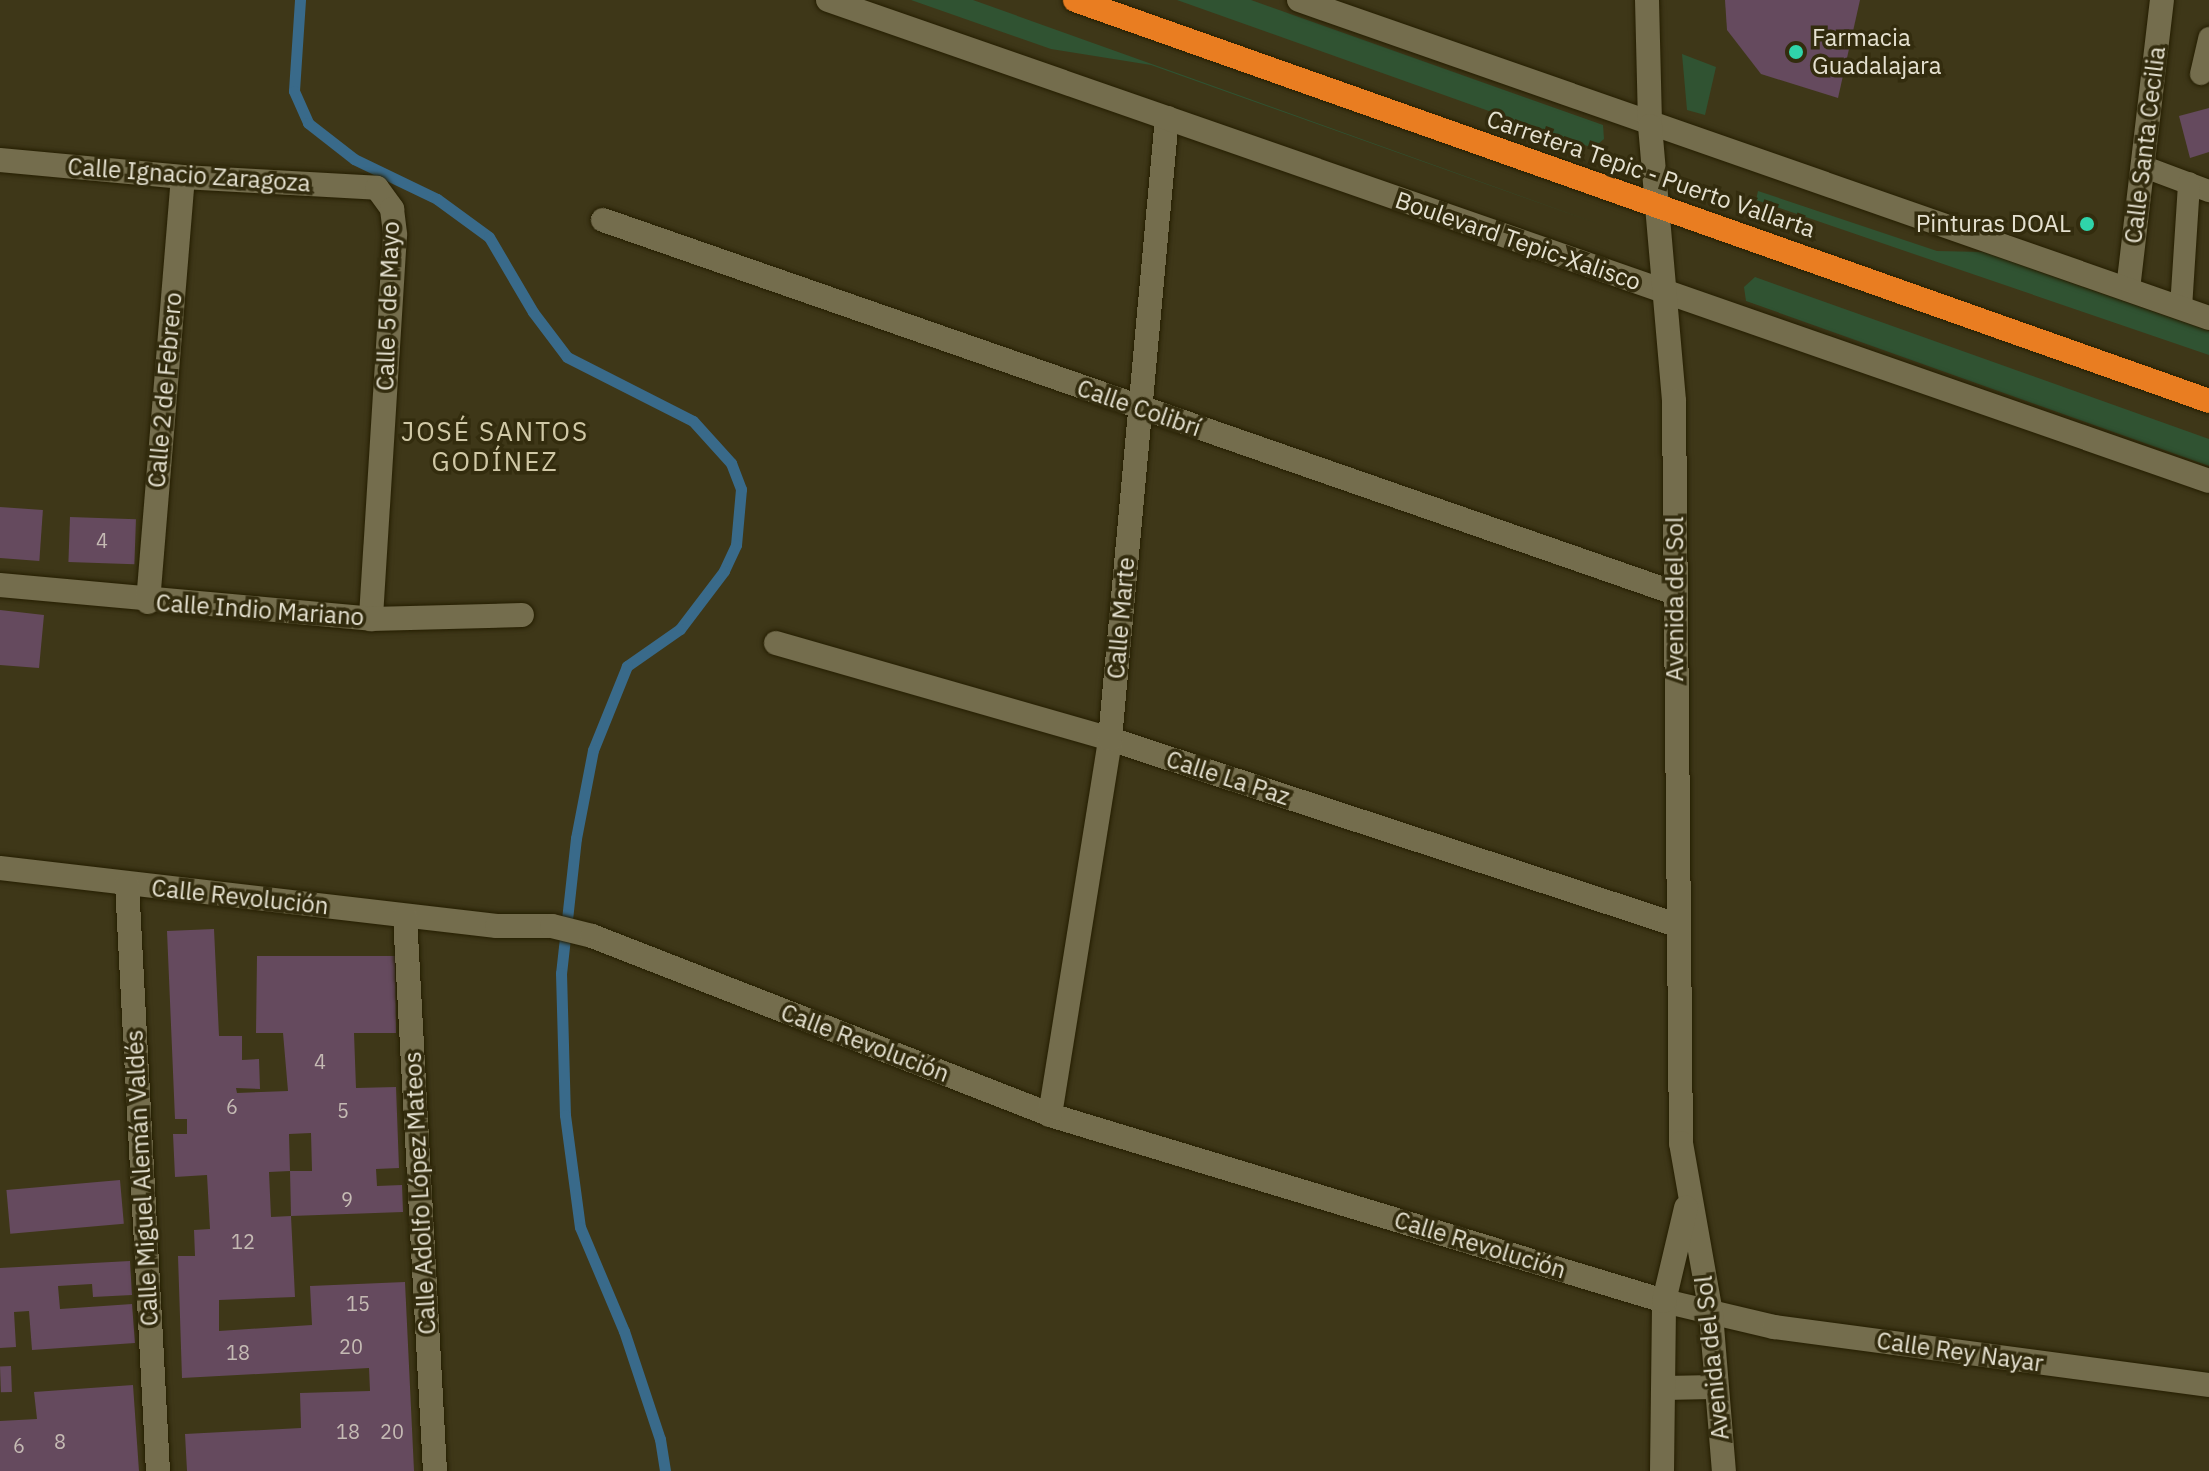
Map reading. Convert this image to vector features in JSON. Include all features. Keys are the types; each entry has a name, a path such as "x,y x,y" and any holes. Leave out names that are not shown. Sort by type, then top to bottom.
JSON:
{"highway":[{"name":"Carretera Tepic - Puerto Vallarta","path":"1075,0 2209,401"}],"street":[{"name":"Boulevard Tepic-Xalisco","path":"828,0 2209,481"},
{"path":"1299,0 1650,126 2209,318"},
{"name":"Avenida del Sol","path":"1647,0 1650,126 1674,401 1681,1143 1688,1199 1711,1314 1714,1387 1724,1471"},
{"name":"Calle Santa Cecilia","path":"2128,289 2162,0"},
{"name":"Calle Marte","path":"1050,1115 1110,739 1167,118"},
{"name":"Calle Ignacio Zaragoza","path":"0,160 183,177 377,188"},
{"name":"Calle 2 de Febrero","path":"148,602 183,177"},
{"name":"Calle 5 de Mayo","path":"371,619 395,235 392,209 377,188"},
{"name":"Calle Colibrí","path":"603,220 1675,593"},
{"name":"Calle Indio Mariano","path":"0,585 148,602 371,619 522,615"},
{"name":"Calle La Paz","path":"776,643 1110,739 1677,925"},
{"name":"Calle Revolución","path":"0,868 497,926 552,926 630,952 1050,1115 1711,1314"},
{"name":"Calle Miguel Alemán Valdés","path":"127,884 158,1471"},
{"name":"Calle Adolfo López Mateos","path":"405,916 435,1471"},
{"name":"Avenida del Sol","path":"1662,1471 1664,1301 1688,1199"},
{"name":"Calle Rey Nayar","path":"1711,1314 1774,1327 2209,1385"},
{"path":"1664,1388 1714,1387"}],"lane":[{"path":"2201,74 2209,38"},
{"path":"2142,166 2199,187 2181,308"}],"green space":[{"path":"911,0 973,0 1607,227 1151,65 1051,49"},
{"path":"1177,0 1251,0 1603,125 1604,139 1593,148"},
{"path":"1682,54 1716,67 1705,115 1687,110"},
{"path":"1758,191 1937,251 1983,252 2209,331 2209,355 1756,200"},
{"path":"1755,277 2209,439 2209,466 1746,301 1744,287"}],"building":[{"name":"Farmacia Guadalajara","path":"1725,0 1860,0 1838,98 1761,74 1727,30"},
{"path":"2209,108 2209,152 2190,158 2179,116"},
{"path":"0,507 43,510 39,561 0,558"},
{"path":"70,517 136,519 134,564 68,562"},
{"path":"0,610 44,615 39,668 0,665"},
{"path":"214,929 219,1036 242,1036 242,1060 259,1059 260,1089 236,1088 237,1093 288,1091 283,1033 256,1033 257,956 395,956 396,1033 354,1033 356,1088 396,1087 399,1168 376,1169 377,1186 402,1185 403,1212 291,1216 295,1297 219,1300 219,1331 312,1325 310,1286 405,1282 414,1471 187,1471 185,1434 301,1428 300,1393 370,1391 369,1368 182,1378 178,1256 195,1256 194,1230 210,1229 207,1175 175,1177 173,1134 187,1134 187,1119 175,1119 167,931","holes":["311,1133 312,1171 290,1171 289,1134","290,1171 291,1216 271,1217 269,1172"]},
{"path":"120,1180 124,1224 10,1234 6,1190"},
{"path":"130,1261 132,1295 93,1297 92,1284 58,1286 60,1309 132,1304 135,1343 32,1350 29,1311 14,1312 16,1347 0,1348 0,1268"},
{"path":"0,1366 11,1366 12,1392 1,1392"},
{"path":"133,1385 139,1471 0,1471 0,1421 37,1419 34,1392"}],"waterway":[{"path":"300,0 294,91 308,123 354,159 437,199 489,237 533,312 567,357 693,421 731,463 741,489 736,545 724,571 680,629 627,666 593,750 576,838 561,973 565,1115 580,1227 624,1331 660,1439 665,1471"}],"place":[{"name":"Farmacia Guadalajara","path":"1796,52"},
{"name":"Pinturas DOAL","path":"2087,224"}],"district":[{"name":"JOSÉ SANTOS GODÍNEZ","path":"495,447"}]}
